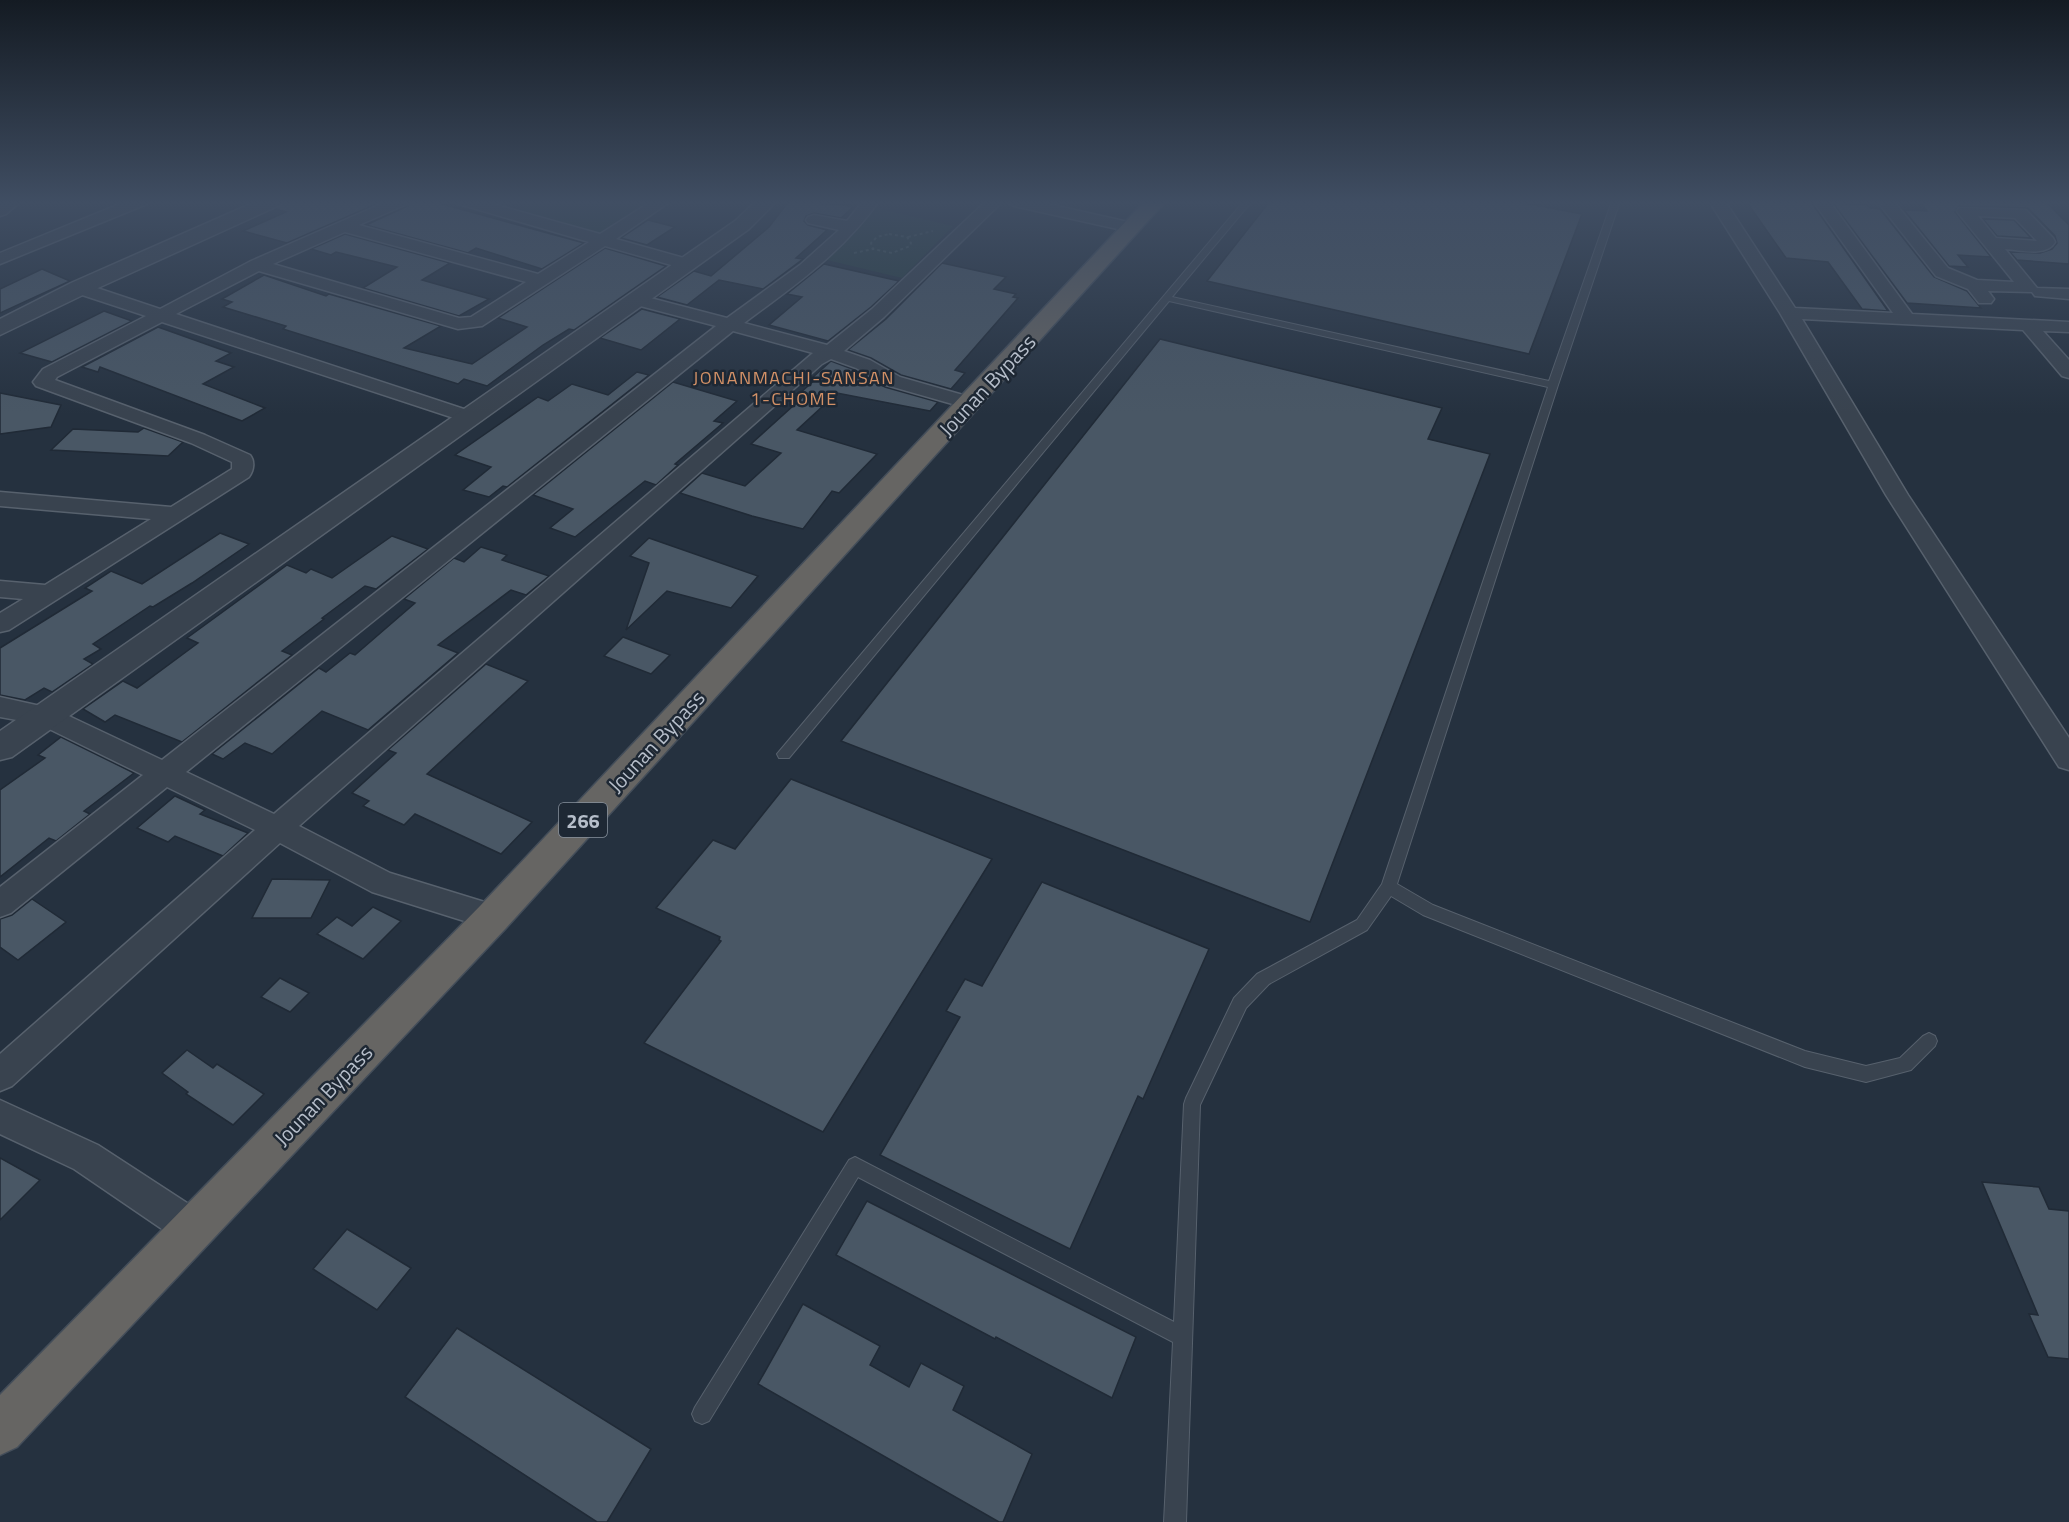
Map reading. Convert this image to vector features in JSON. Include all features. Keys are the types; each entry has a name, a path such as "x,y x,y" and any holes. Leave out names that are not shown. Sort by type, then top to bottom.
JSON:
{"highway":[{"name":"Jounan Bypass","path":"0,1430 493,917 1090,272"}],"street":[{"path":"0,328 115,272"},
{"path":"0,624 242,472 243,459 198,439 43,382 50,373 243,272"},
{"path":"281,272 458,324 476,322 553,272"},
{"path":"511,272 540,280"},
{"path":"0,747 674,272"},
{"path":"0,904 729,325 799,272"},
{"path":"0,1076 277,828 827,351 843,344 921,272"},
{"path":"1763,272 1897,495 2060,732 2069,760"},
{"path":"1873,272 1908,319"},
{"path":"1942,272 1974,285 2028,288 2015,272"},
{"path":"1974,285 2004,323"},
{"path":"79,288 469,417"},
{"path":"2041,292 2069,294"},
{"path":"635,299 827,351 863,364 893,381 970,404"},
{"path":"1789,313 2069,327"},
{"path":"2028,325 2069,372"},
{"path":"0,499 173,514"},
{"path":"0,589 49,593"},
{"path":"0,707 45,716 277,828 382,883 493,917"},
{"path":"0,1117 86,1157 194,1229"}],"lane":[{"path":"784,754 1188,272"},
{"path":"1176,1522 1192,1104 1240,1003 1263,979 1362,924 1389,887 1592,272"},
{"path":"1166,298 1553,385"},
{"path":"1389,887 1428,910 1805,1059 1866,1074 1905,1065 1929,1041"},
{"path":"702,1414 855,1166 1183,1336"}],"green space":[{"path":"877,272 908,272 902,278"}],"building":[{"path":"36,272 49,272 70,281 0,313 0,289"},
{"path":"389,272 435,272 422,280 489,299 459,316 363,288"},
{"path":"568,272 657,272 574,330 569,329 543,345 487,386 464,379 458,384 283,329 286,326 223,307 232,302 222,299 264,275 326,296 329,294 441,326 404,348 472,364 527,327 498,318"},
{"path":"693,272 711,276 716,272 786,272 763,289 719,280 687,305 657,297"},
{"path":"814,272 859,272 899,281 828,341 769,325 802,297 787,294"},
{"path":"933,272 983,272 1006,277 994,289 1016,294 1013,297 1018,298 955,370 965,373 951,389 901,375 871,358 848,350 886,319"},
{"path":"1214,272 1560,272 1529,354 1207,281"},
{"path":"1835,272 1860,272 1888,311 1862,309"},
{"path":"1884,272 1930,272 1934,277 1967,291 1981,308 1907,303"},
{"path":"642,309 680,319 641,350 600,338"},
{"path":"104,311 132,321 52,362 20,353"},
{"path":"158,327 231,353 216,361 234,367 203,384 265,408 242,421 100,367 98,372 82,367"},
{"path":"1160,339 1442,408 1428,439 1490,454 1310,922 841,741"},
{"path":"831,361 855,370 885,387 938,402 930,411 837,393 797,430 877,454 839,493 832,491 803,529 752,516 680,493 702,473 745,486 781,453 751,444 804,396 799,394 816,379 812,378"},
{"path":"637,372 649,375 507,487 503,486 489,497 463,490 491,467 455,455 538,397 548,401 572,384 608,395"},
{"path":"673,382 737,401 714,421 723,423 675,464 678,465 656,485 645,481 575,537 550,528 573,509 533,495"},
{"path":"0,393 61,405 51,427 0,434"},
{"path":"144,428 183,442 168,456 51,450 73,429 138,432"},
{"path":"220,533 249,544 192,583 153,607 150,606 93,644 101,649 84,659 93,664 52,692 44,688 25,700 0,695 0,648 92,591 85,588 111,571 142,584"},
{"path":"392,536 428,549 376,589 365,586 322,618 324,619 282,651 292,655 182,742 115,715 105,722 83,709 123,681 137,688 198,643 187,638 287,565 306,573 311,569 332,578"},
{"path":"649,538 758,576 731,608 667,591 626,630 649,563 630,556"},
{"path":"481,547 507,555 502,560 549,576 526,595 511,590 438,645 458,653 368,730 322,711 272,754 245,743 223,759 212,754 319,668 326,672 350,653 355,655 415,603 404,599 454,558 464,562"},
{"path":"623,637 670,655 651,674 604,656"},
{"path":"486,664 528,681 427,774 532,822 501,854 415,814 404,825 363,806 369,801 352,793 396,753 388,750"},
{"path":"61,737 134,773 84,811 90,814 56,841 49,838 0,877 0,790 45,758 38,755"},
{"path":"791,779 992,859 823,1132 644,1043 721,941 720,937 656,908 713,840 735,849"},
{"path":"175,796 205,810 200,814 248,833 223,856 175,836 168,842 137,828"},
{"path":"272,879 330,880 311,918 252,918"},
{"path":"1042,882 1209,949 1143,1099 1138,1096 1070,1249 880,1155 960,1017 946,1011 965,979 982,986"},
{"path":"32,899 66,922 18,960 0,947 0,919 12,915"},
{"path":"373,907 401,921 363,959 317,934 337,917 352,926"},
{"path":"280,978 309,993 290,1012 261,997"},
{"path":"187,1050 213,1068 217,1064 264,1094 233,1125 186,1094 188,1092 162,1073"},
{"path":"0,1158 40,1180 0,1220"},
{"path":"1982,1182 2039,1187 2049,1209 2069,1211 2069,1359 2048,1357 2029,1314 2038,1315"},
{"path":"867,1201 1136,1337 1112,1398 836,1255"},
{"path":"347,1229 411,1268 377,1310 313,1269"},
{"path":"803,1304 880,1346 870,1365 909,1387 921,1363 964,1386 953,1410 1032,1454 1003,1522 999,1522 758,1384"},
{"path":"457,1328 651,1449 607,1522 597,1522 405,1397"}],"district":[{"name":"JONANMACHI-SANSAN 1-CHOME","path":"794,388"}]}
